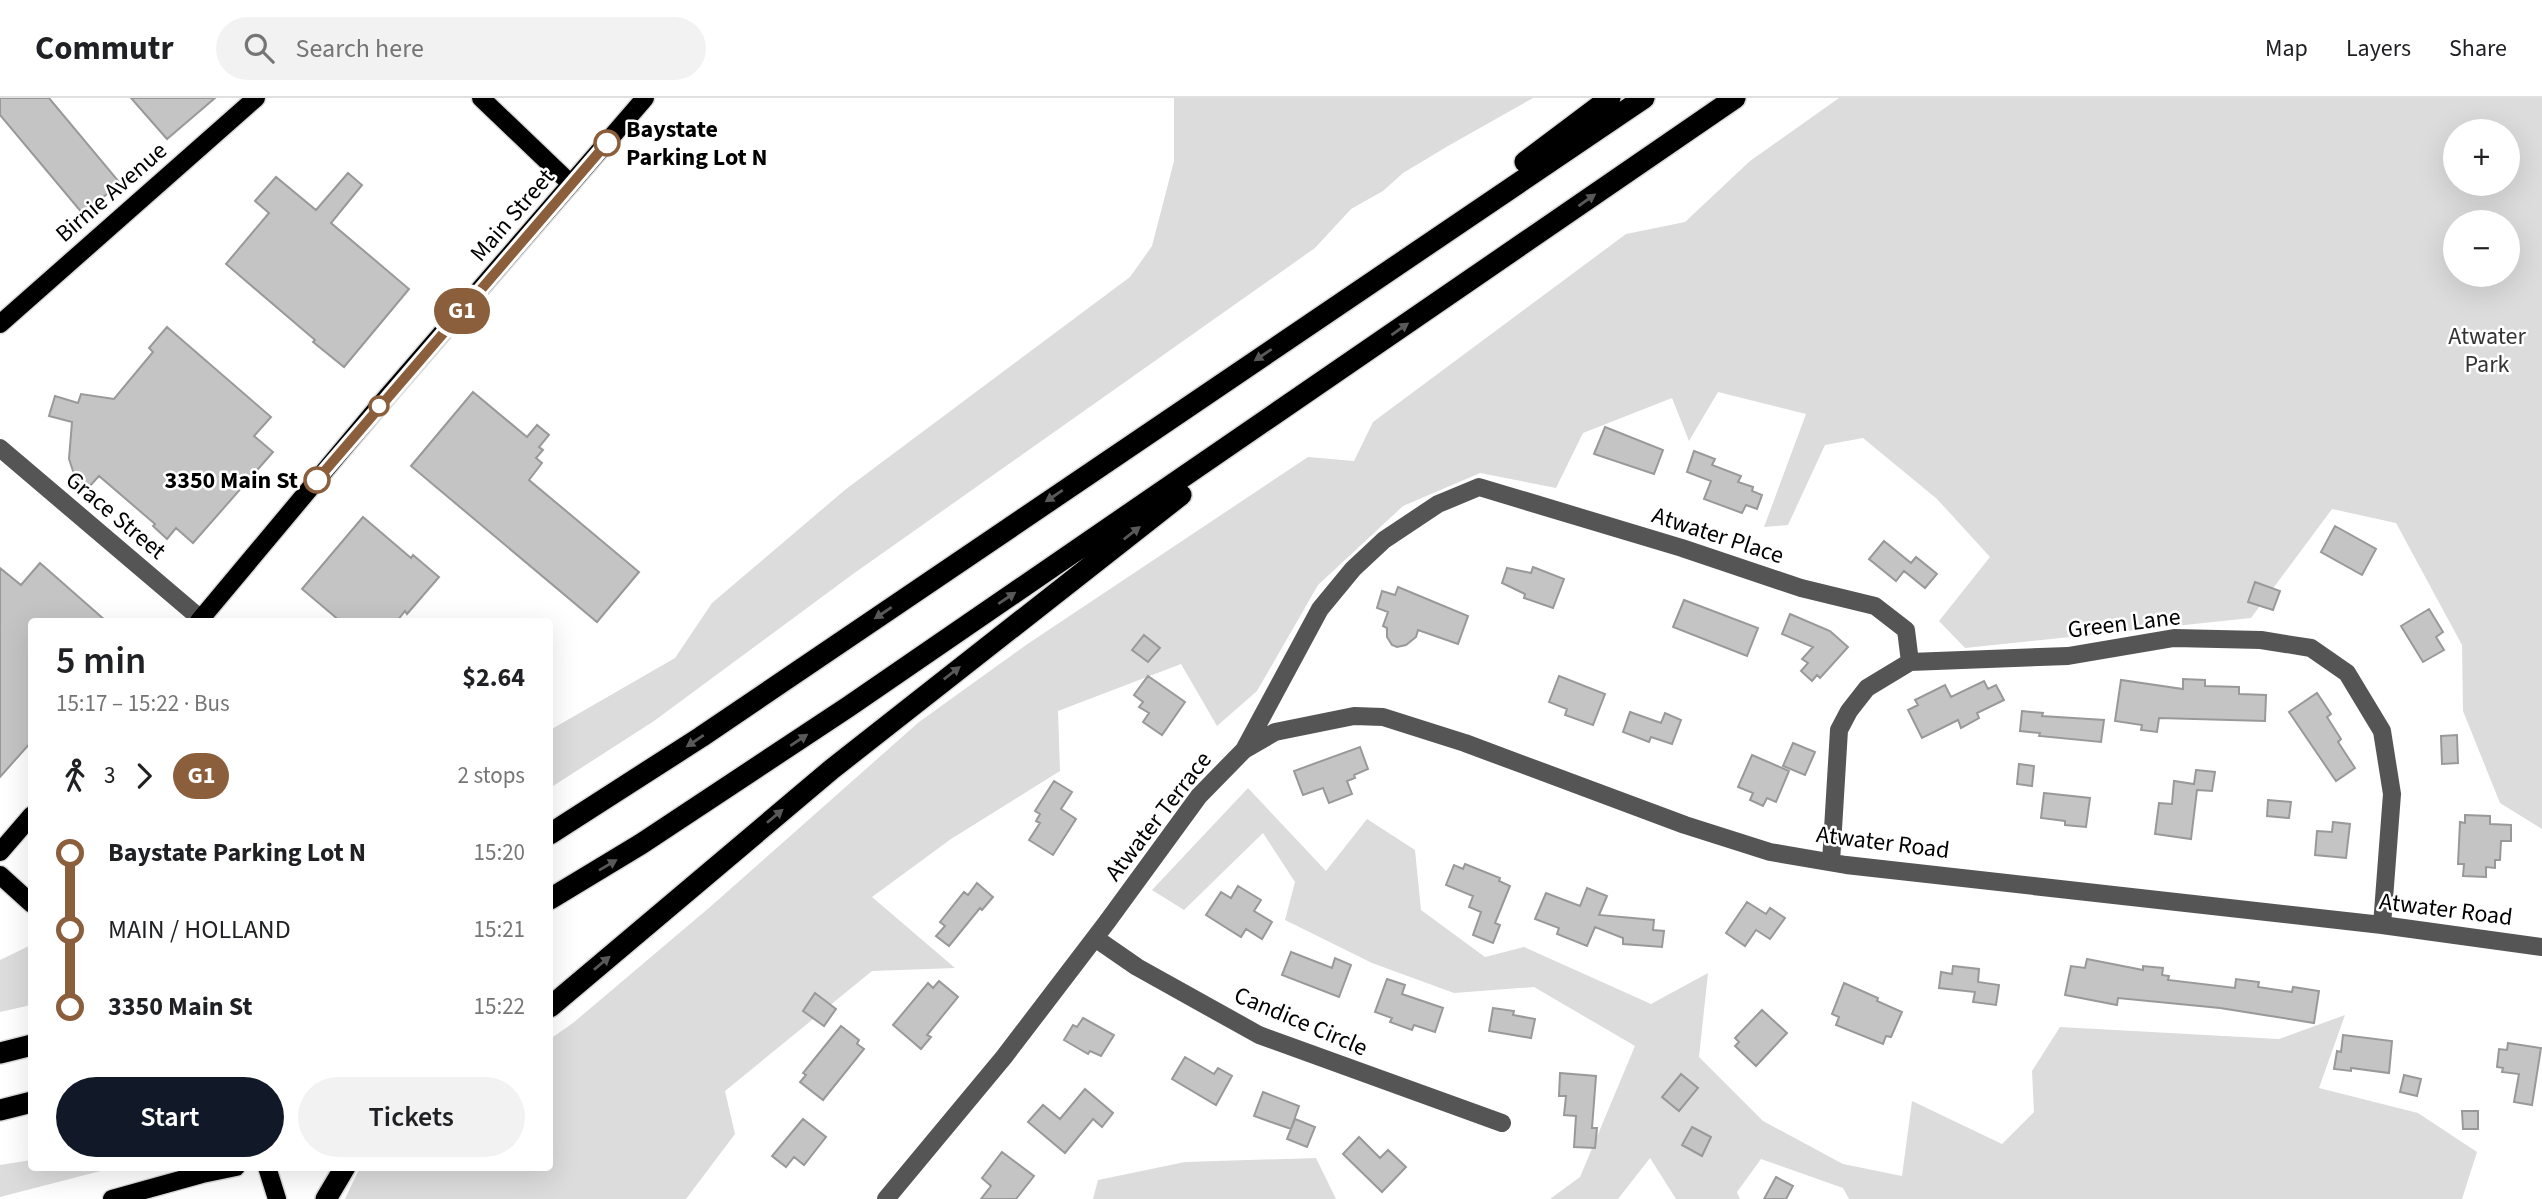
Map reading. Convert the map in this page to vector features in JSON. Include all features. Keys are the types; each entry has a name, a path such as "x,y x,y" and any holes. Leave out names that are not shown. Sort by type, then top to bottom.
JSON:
{"highway":[{"path":"1319,316 1610,98"},
{"path":"553,832 691,744 1644,98"},
{"path":"553,897 641,844 838,714 1735,98"},
{"path":"553,1004 832,769 1344,367"},
{"path":"0,1046 28,1045"},
{"path":"0,1053 28,1046"},
{"path":"0,1110 28,1103"},
{"path":"326,1199 343,1171"}],"main road":[{"name":"Birnie Avenue","path":"0,324 256,98"},
{"path":"481,98 571,184"},
{"name":"Main Street","path":"202,618 378,407 645,98"},
{"path":"0,852 28,820"},
{"path":"0,875 28,900"},
{"path":"112,1199 217,1171"},
{"path":"268,1171 277,1199"}],"street":[{"name":"Grace Street","path":"0,448 198,618"},
{"name":"Atwater Place","path":"1479,487 1682,548 1801,588 1875,606 1906,631 1910,662"},
{"name":"Atwater Terrace","path":"886,1199 1004,1056 1199,796 1244,750 1320,609 1353,569 1384,540 1438,504 1479,487"},
{"name":"Green Lane","path":"1830,862 1839,730 1849,711 1867,688 1910,662 2068,656 2174,638 2262,640 2311,648 2347,673 2382,731 2392,794 2382,925"},
{"name":"Atwater Road","path":"1244,750 1275,732 1354,716 1383,716 1489,752 1685,825 1770,852 1830,862 2134,899 2382,925 2542,947"},
{"name":"Candice Circle","path":"1095,937 1156,978 1259,1035 1502,1123"}],"green space":[{"path":"1174,98 1533,98 1403,173 1383,191 1351,209 1315,248 853,574 654,721 553,786 553,728 675,658 712,603 846,489 1130,277 1152,246 1174,161"},
{"name":"Atwater Park","path":"1839,98 2542,98 2542,829 2500,803 2463,711 2462,645 2396,523 2332,509 2251,618 1965,648 1939,621 1990,557 1937,499 1863,438 1825,445 1788,525 1764,527 1806,414 1718,392 1689,441 1672,398 1583,433 1556,488 1480,473 1403,506 1318,585 1257,691 1217,726 1181,664 1058,711 1060,771 951,839 872,897 955,968 872,971 725,1091 735,1134 686,1199 345,1199 358,1171 553,1171 553,1037 710,907 919,722 1026,645 1308,457 1354,461 1373,422 1626,234 1685,222 1750,161"},
{"path":"1248,788 1326,871 1367,819 1415,850 1421,910 1485,957 1524,947 1651,1004 1708,973 1699,1057 1763,1121 1843,1164 1902,1176 1912,1101 2002,1144 2034,1112 2032,1071 2060,1027 2279,1039 2345,1015 2319,1088 2418,1113 2477,1152 2462,1199 1849,1199 1843,1188 1761,1159 1737,1192 1740,1199 1676,1199 1650,1158 1618,1199 1550,1199 1580,1177 1635,1046 1534,987 1454,993 1372,963 1285,920 1295,882 1263,833 1184,910 1152,890"},
{"path":"28,946 28,1006 0,1012 0,960"},
{"path":"1316,1158 1336,1199 1093,1199 1098,1180 1185,1162"},
{"path":"28,1160 28,1171 101,1171 0,1197 0,1165"}],"building":[{"path":"0,98 49,98 120,183 83,214 0,115"},
{"path":"131,98 215,98 167,139"},
{"path":"348,173 362,185 331,223 409,289 344,367 226,264 269,213 255,201 276,177 316,210"},
{"path":"167,327 271,417 254,436 273,452 193,543 176,528 167,539 153,526 155,524 99,476 87,489 74,474 69,459 72,422 49,416 55,396 78,403 81,394 114,399 153,352 149,348"},
{"path":"473,392 527,437 537,425 549,435 539,447 543,450 536,458 542,463 529,480 639,572 597,622 411,466"},
{"path":"1605,427 1663,450 1654,474 1594,454"},
{"path":"1694,451 1715,459 1712,465 1741,476 1738,482 1753,487 1752,491 1762,495 1757,509 1746,505 1742,513 1704,499 1711,481 1687,472"},
{"path":"363,517 411,558 413,555 439,577 407,614 405,611 399,618 336,618 302,589"},
{"path":"2335,526 2376,549 2362,575 2321,552"},
{"path":"1884,541 1911,563 1916,557 1937,574 1925,588 1904,571 1896,581 1869,559"},
{"path":"40,563 103,618 28,618 28,746 0,777 0,568 21,585"},
{"path":"1533,567 1564,579 1553,608 1524,598 1525,594 1502,583 1507,568 1531,573"},
{"path":"2255,582 2280,591 2273,610 2248,602"},
{"path":"1398,587 1468,616 1458,644 1418,630 1416,637 1406,645 1392,645 1387,637 1387,628 1383,626 1388,612 1377,608 1382,591 1395,595"},
{"path":"1684,600 1758,628 1747,656 1673,627"},
{"path":"2429,609 2443,632 2436,637 2444,650 2423,662 2401,626"},
{"path":"1790,614 1830,631 1848,647 1820,678 1817,675 1812,681 1801,671 1808,663 1802,659 1813,647 1782,634"},
{"path":"1144,635 1160,648 1148,662 1132,650"},
{"path":"1148,676 1185,702 1162,735 1143,722 1149,713 1139,707 1143,702 1134,695"},
{"path":"1559,676 1605,694 1593,725 1565,715 1567,709 1549,702"},
{"path":"2183,679 2205,680 2205,686 2239,687 2239,694 2266,695 2265,721 2159,718 2157,732 2141,730 2142,725 2115,721 2121,680 2183,689"},
{"path":"1984,681 1988,689 1996,685 2004,700 1977,713 1979,718 1961,728 1958,720 1922,738 1908,710 1918,705 1915,700 1945,685 1951,697"},
{"path":"2317,693 2331,714 2327,717 2341,739 2338,742 2355,768 2336,781 2289,712"},
{"path":"2022,711 2043,713 2042,716 2104,720 2101,742 2039,736 2040,733 2020,731"},
{"path":"1630,712 1661,723 1665,713 1681,720 1672,744 1651,737 1649,742 1623,732"},
{"path":"2457,735 2458,763 2442,764 2441,736"},
{"path":"1793,743 1815,752 1805,775 1783,766"},
{"path":"1360,747 1368,769 1347,781 1352,794 1329,803 1323,788 1303,795 1294,771"},
{"path":"1752,755 1789,771 1776,802 1767,798 1763,806 1750,800 1753,793 1738,787"},
{"path":"2019,764 2034,766 2032,786 2017,784"},
{"path":"2196,770 2215,772 2212,791 2197,790 2191,839 2155,834 2159,803 2172,804 2174,781 2194,784"},
{"path":"1054,781 1072,792 1061,809 1076,819 1053,855 1029,840 1040,823 1036,821 1040,814 1035,811"},
{"path":"2044,793 2090,798 2086,827 2065,825 2065,821 2041,818"},
{"path":"2268,800 2291,802 2289,818 2267,816"},
{"path":"2465,815 2490,816 2490,824 2511,825 2511,841 2501,841 2500,860 2495,860 2495,868 2486,867 2486,877 2463,876 2464,864 2458,864 2460,822 2465,823"},
{"path":"2333,822 2350,824 2346,858 2315,855 2317,831 2332,832"},
{"path":"1465,864 1500,878 1499,881 1510,886 1495,923 1500,925 1493,943 1473,935 1481,912 1469,907 1473,896 1446,885 1454,865 1463,869"},
{"path":"977,883 993,897 982,910 980,908 949,946 936,936 945,926 940,922 964,892 968,895"},
{"path":"1238,886 1261,900 1254,911 1272,922 1262,939 1246,929 1241,937 1206,915 1221,892 1231,898"},
{"path":"1587,888 1607,896 1599,915 1654,920 1653,930 1664,931 1662,947 1623,944 1623,938 1595,927 1587,946 1557,934 1559,928 1535,919 1546,893 1580,906"},
{"path":"1747,902 1766,914 1770,908 1785,918 1770,939 1756,930 1745,946 1726,933"},
{"path":"1291,952 1332,968 1335,958 1351,965 1339,997 1282,975"},
{"path":"2087,959 2143,970 2143,966 2163,968 2162,975 2169,976 2168,980 2235,988 2236,979 2259,982 2258,987 2292,992 2293,987 2319,991 2314,1023 2220,1008 2118,998 2117,1005 2065,995 2071,966 2085,968"},
{"path":"1953,966 1979,969 1978,982 1999,985 1996,1005 1973,1002 1975,992 1939,988 1941,972 1952,974"},
{"path":"1387,979 1405,985 1402,994 1443,1008 1435,1032 1414,1025 1412,1030 1390,1022 1392,1018 1375,1012"},
{"path":"939,981 958,997 927,1035 931,1037 921,1049 893,1025 928,983 933,988"},
{"path":"1844,983 1902,1012 1891,1037 1886,1036 1883,1044 1836,1025 1839,1017 1832,1014"},
{"path":"815,993 836,1009 824,1026 803,1011"},
{"path":"1493,1008 1514,1011 1513,1015 1535,1019 1531,1038 1489,1031"},
{"path":"1762,1010 1787,1033 1756,1066 1735,1046 1739,1042 1735,1038"},
{"path":"1083,1018 1114,1035 1101,1056 1090,1051 1088,1054 1064,1040 1073,1025 1077,1027"},
{"path":"841,1026 859,1040 857,1044 864,1049 823,1100 800,1082 806,1075 803,1073"},
{"path":"2343,1035 2392,1041 2389,1073 2351,1068 2351,1071 2334,1069 2337,1051 2341,1052"},
{"path":"2508,1043 2541,1048 2532,1105 2514,1102 2519,1074 2502,1072 2503,1068 2497,1067 2499,1049 2507,1050"},
{"path":"1185,1057 1214,1074 1218,1068 1232,1076 1216,1105 1172,1079"},
{"path":"1560,1073 1596,1076 1592,1128 1597,1128 1595,1148 1574,1147 1576,1116 1564,1115 1566,1096 1559,1096"},
{"path":"1681,1074 1698,1088 1679,1111 1662,1097"},
{"path":"2404,1075 2421,1079 2417,1096 2400,1092"},
{"path":"1085,1089 1113,1113 1102,1127 1093,1119 1065,1153 1028,1122 1043,1105 1060,1119"},
{"path":"1263,1092 1299,1106 1291,1129 1254,1116"},
{"path":"2462,1111 2478,1111 2478,1129 2463,1129"},
{"path":"803,1119 826,1137 804,1165 794,1157 786,1167 772,1156"},
{"path":"1295,1119 1315,1127 1307,1147 1287,1139"},
{"path":"1692,1127 1711,1137 1702,1156 1682,1145"},
{"path":"1359,1137 1380,1158 1388,1150 1406,1167 1382,1192 1343,1154"},
{"path":"1002,1152 1034,1176 1016,1199 981,1199 991,1186 982,1178"},
{"path":"1776,1177 1793,1186 1786,1199 1764,1199"}],"bus line":[{"name":"G1","path":"317,480 607,143"}],"place":[{"name":"Baystate Parking Lot N","path":"607,143"},
{"name":"3350 Main St","path":"317,480"}]}
